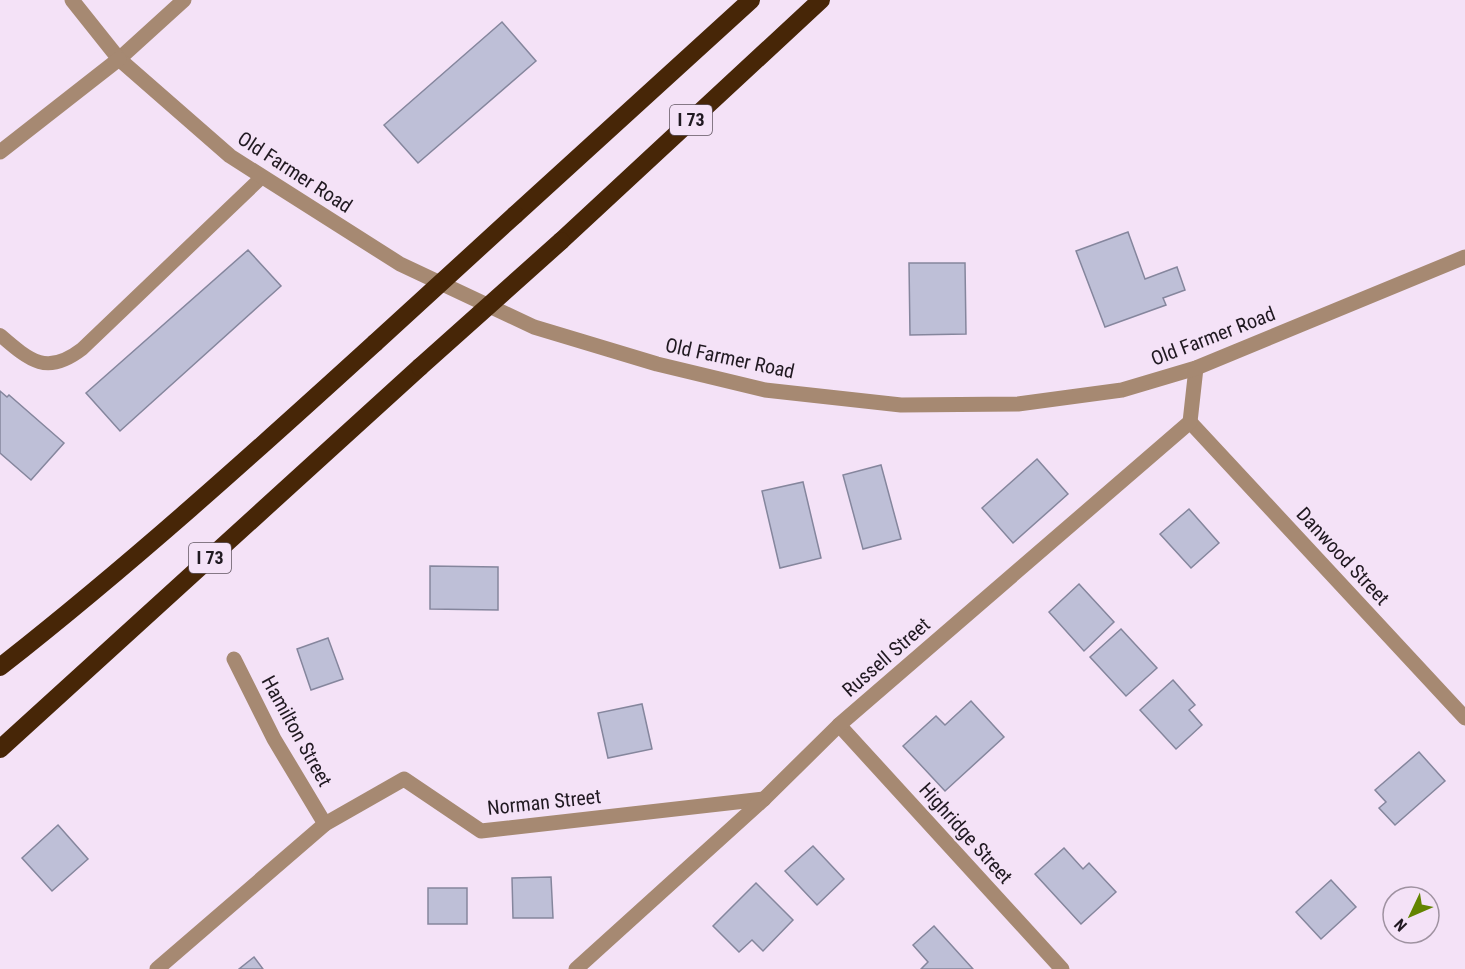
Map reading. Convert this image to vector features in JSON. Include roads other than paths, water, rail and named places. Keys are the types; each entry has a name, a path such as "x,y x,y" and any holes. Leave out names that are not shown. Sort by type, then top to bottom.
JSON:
{"highway":[{"name":"I 73","path":"0,667 64,617 214,489 751,0"},
{"name":"I 73","path":"0,749 561,241 820,0"}],"street":[{"name":"Old Farmer Road","path":"72,0 119,59 230,156 400,264 534,327 657,364 765,390 901,405 1018,404 1122,390 1196,368 1465,256"},
{"path":"0,152 119,59 184,0"},
{"path":"1190,422 1196,368"},
{"name":"Danwood Street","path":"1190,422 1465,718"},
{"name":"Russell Street","path":"576,969 764,799 839,725 1190,422"},
{"name":"Hamilton Street","path":"234,659 274,739 325,824"},
{"name":"Highridge Street","path":"839,725 1062,969"},
{"name":"Norman Street","path":"157,969 325,824 404,779 481,831 764,799"}],"lane":[{"path":"0,335 25,356 39,362 54,364 68,360 262,177"}]}
